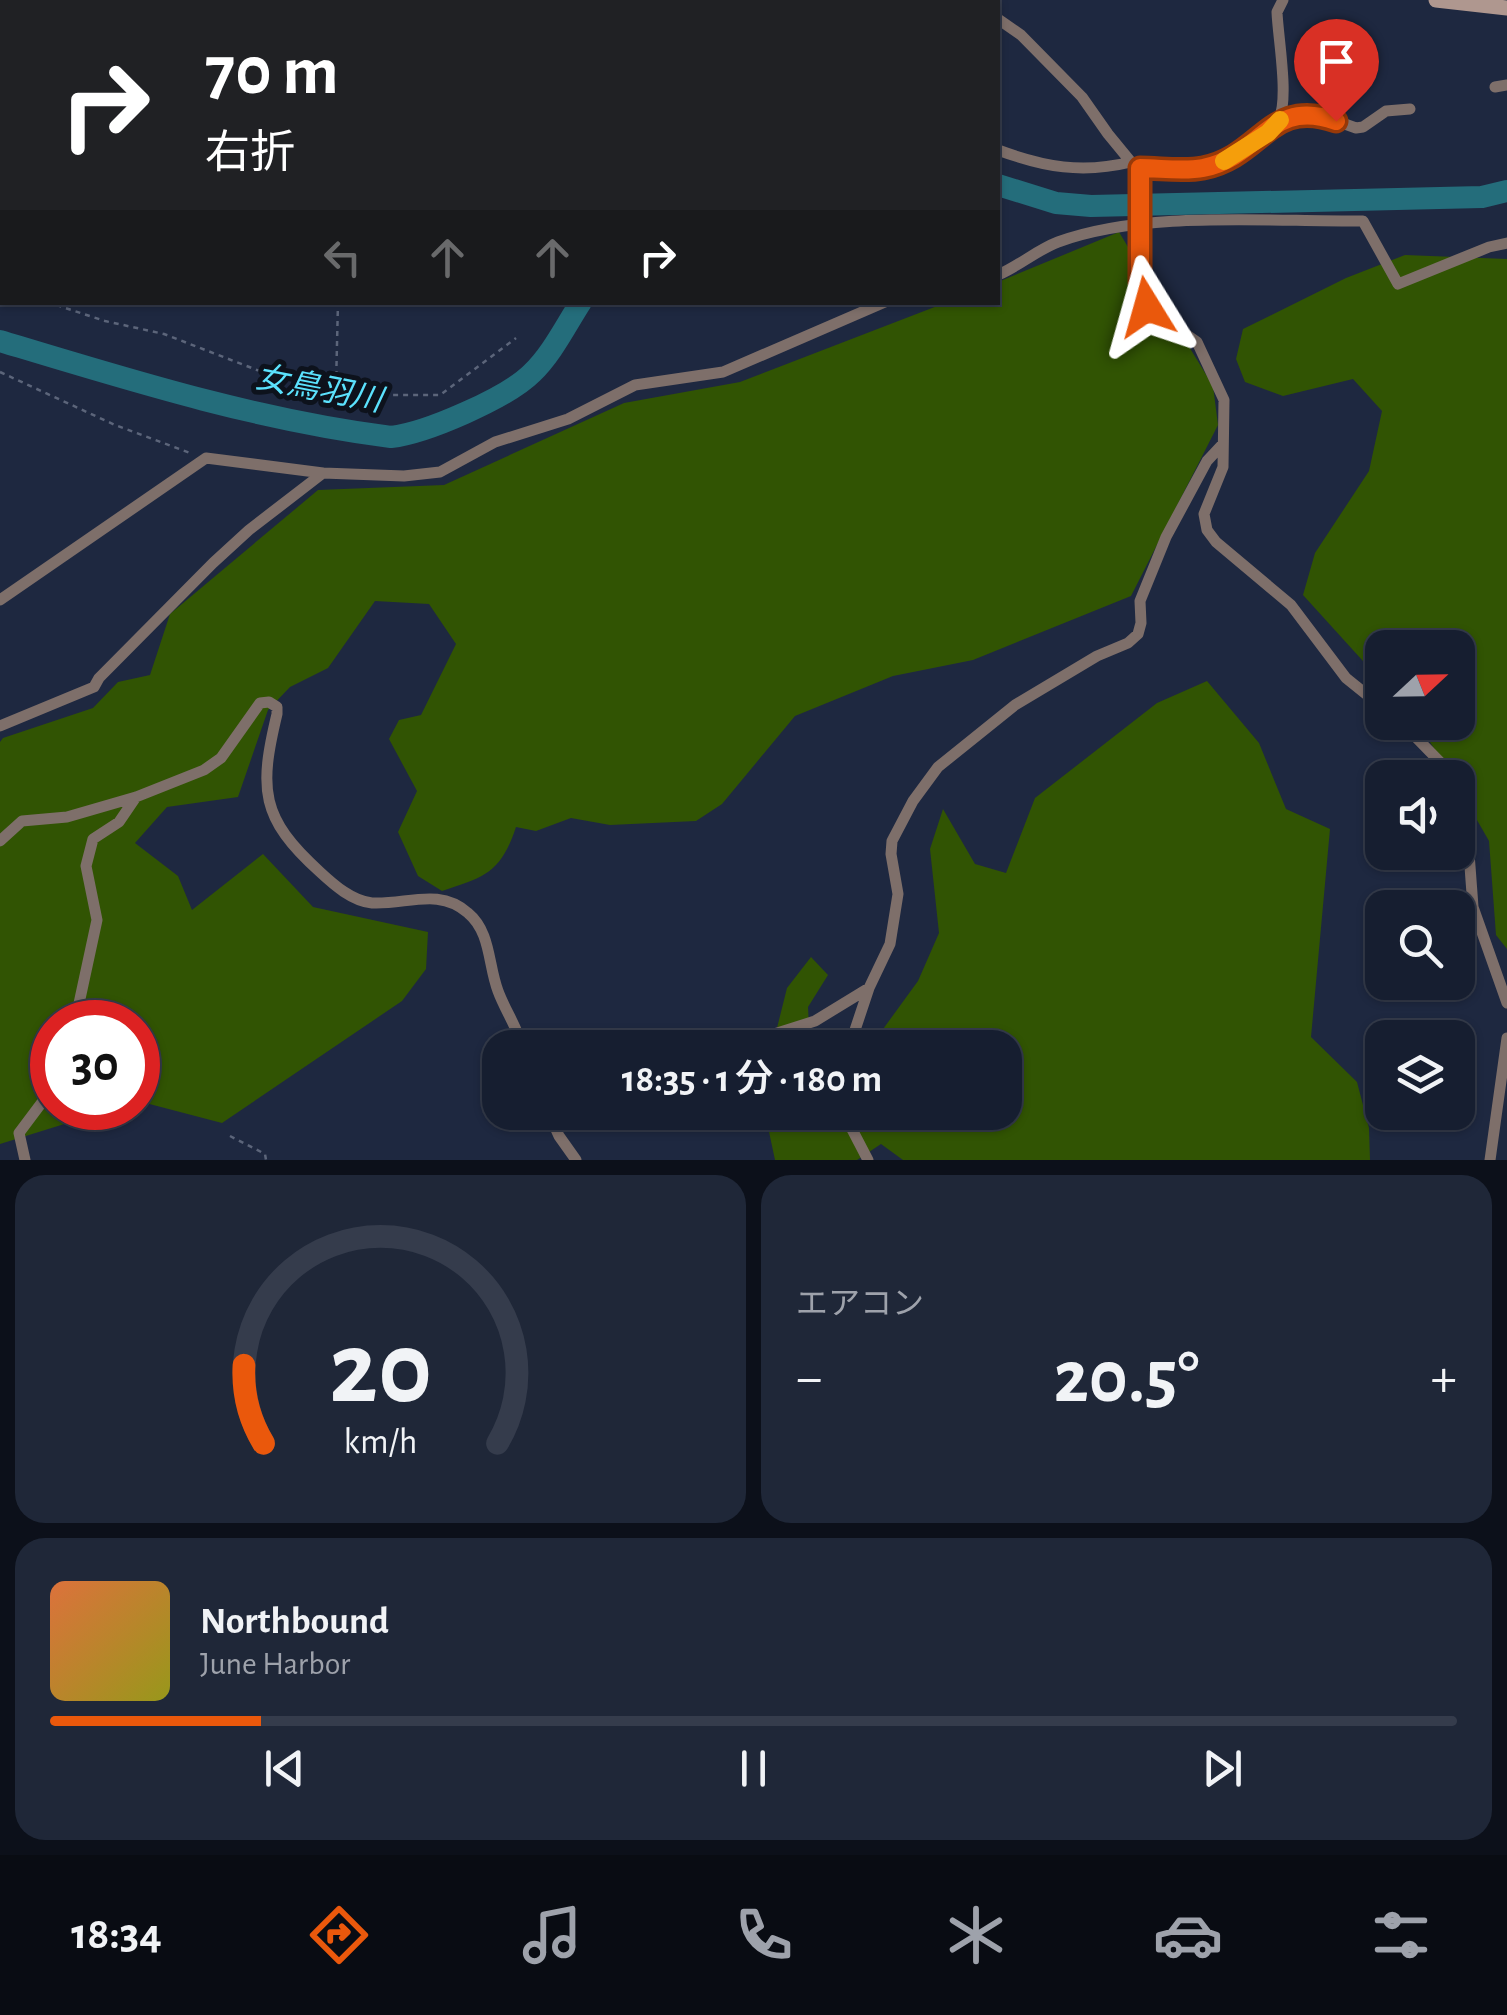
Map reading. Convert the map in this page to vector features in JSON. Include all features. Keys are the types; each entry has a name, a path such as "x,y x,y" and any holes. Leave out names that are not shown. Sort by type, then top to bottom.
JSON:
{"main road":[{"path":"1436,0 1507,8"}],"street":[{"path":"1000,151 1034,164 1084,170 1202,168 1234,156 1268,133 1279,120 1282,103 1276,12 1283,0"},
{"path":"1000,20 1021,35 1082,97 1137,167 1141,291 1147,307 1197,342 1224,400 1223,467 1204,514 1208,530 1216,542 1290,605 1346,678 1365,694"},
{"path":"1279,120 1317,114 1356,128 1386,111 1410,109"},
{"path":"1000,273 1056,243 1139,222 1363,221 1398,284 1507,243"},
{"path":"0,600 206,458 323,473 404,476 440,472 496,442 568,419 635,385 723,372 879,305"},
{"path":"856,1030 869,988 890,944 896,915 898,894 892,841 928,778 1015,705 1138,634 1142,622 1140,600 1166,537 1208,461 1221,446"},
{"path":"0,726 94,687 213,562 323,473"},
{"path":"0,841 5,832 22,821 67,817 136,797 204,770 221,758 260,703 270,702 277,707 278,714 266,760 266,791 272,813 290,844 346,893 370,903 435,898 450,900 470,913 483,931 498,990 515,1030"},
{"path":"1419,740 1438,760"},
{"path":"80,1000 98,920 86,866 93,839 119,822 136,797"},
{"path":"1471,870 1474,907 1507,1003"},
{"path":"787,1030 815,1021 869,988"},
{"path":"1490,1160 1507,1038"},
{"path":"25,1160 19,1133 30,1118"},
{"path":"558,1130 576,1160"},
{"path":"853,1130 868,1160"}],"path":[{"path":"56,305 164,334 257,370 370,396 440,395 516,338"},
{"path":"336,388 338,305"},
{"path":"0,372 115,425 206,458"},
{"path":"230,1136 265,1154 266,1160"}],"green space":[{"path":"1119,232 1134,257 1133,289 1143,313 1188,345 1213,386 1218,425 1131,596 973,660 893,676 795,716 722,804 696,821 610,825 571,818 536,831 516,827 504,854 490,871 442,891 418,876 398,832 417,791 389,739 399,720 421,715 456,644 429,604 375,601 328,668 290,687 268,710 238,797 167,807 135,843 178,876 192,910 263,854 313,907 428,932 426,969 402,1001 222,1123 160,1107 160,1000 30,1000 30,1130 45,1130 0,1144 3,738 93,708 118,682 150,675 170,614 318,490 444,485 624,403 740,382 940,305 1000,305 1000,281"},
{"path":"1405,255 1507,259 1507,949 1496,935 1489,841 1475,817 1475,760 1441,760 1429,740 1475,740 1475,630 1365,630 1365,663 1303,595 1315,553 1369,471 1382,411 1353,379 1283,396 1245,382 1236,359 1243,329 1346,278"},
{"path":"1207,681 1259,743 1286,809 1330,829 1311,1037 1357,1082 1365,1130 1369,1130 1370,1160 903,1160 881,1144 857,1160 775,1160 769,1130 1022,1130 1022,1030 882,1030 918,981 939,933 930,849 943,809 975,864 1006,873 1035,798 1157,703"},
{"path":"811,957 828,975 808,1007 809,1030 776,1030 787,988"}],"waterway":[{"name":"女鳥羽川","path":"1000,186 1056,203 1091,206 1482,197 1507,191"},
{"name":"女鳥羽川","path":"0,341 242,409 391,437 465,413 520,383 546,357 579,305"}],"slow traffic":[{"path":"1224,161 1268,133 1280,120"}],"route":[{"path":"1147,307 1140,282 1140,168 1202,168 1234,156 1268,133 1279,120 1298,114 1317,114 1336,121"}]}
